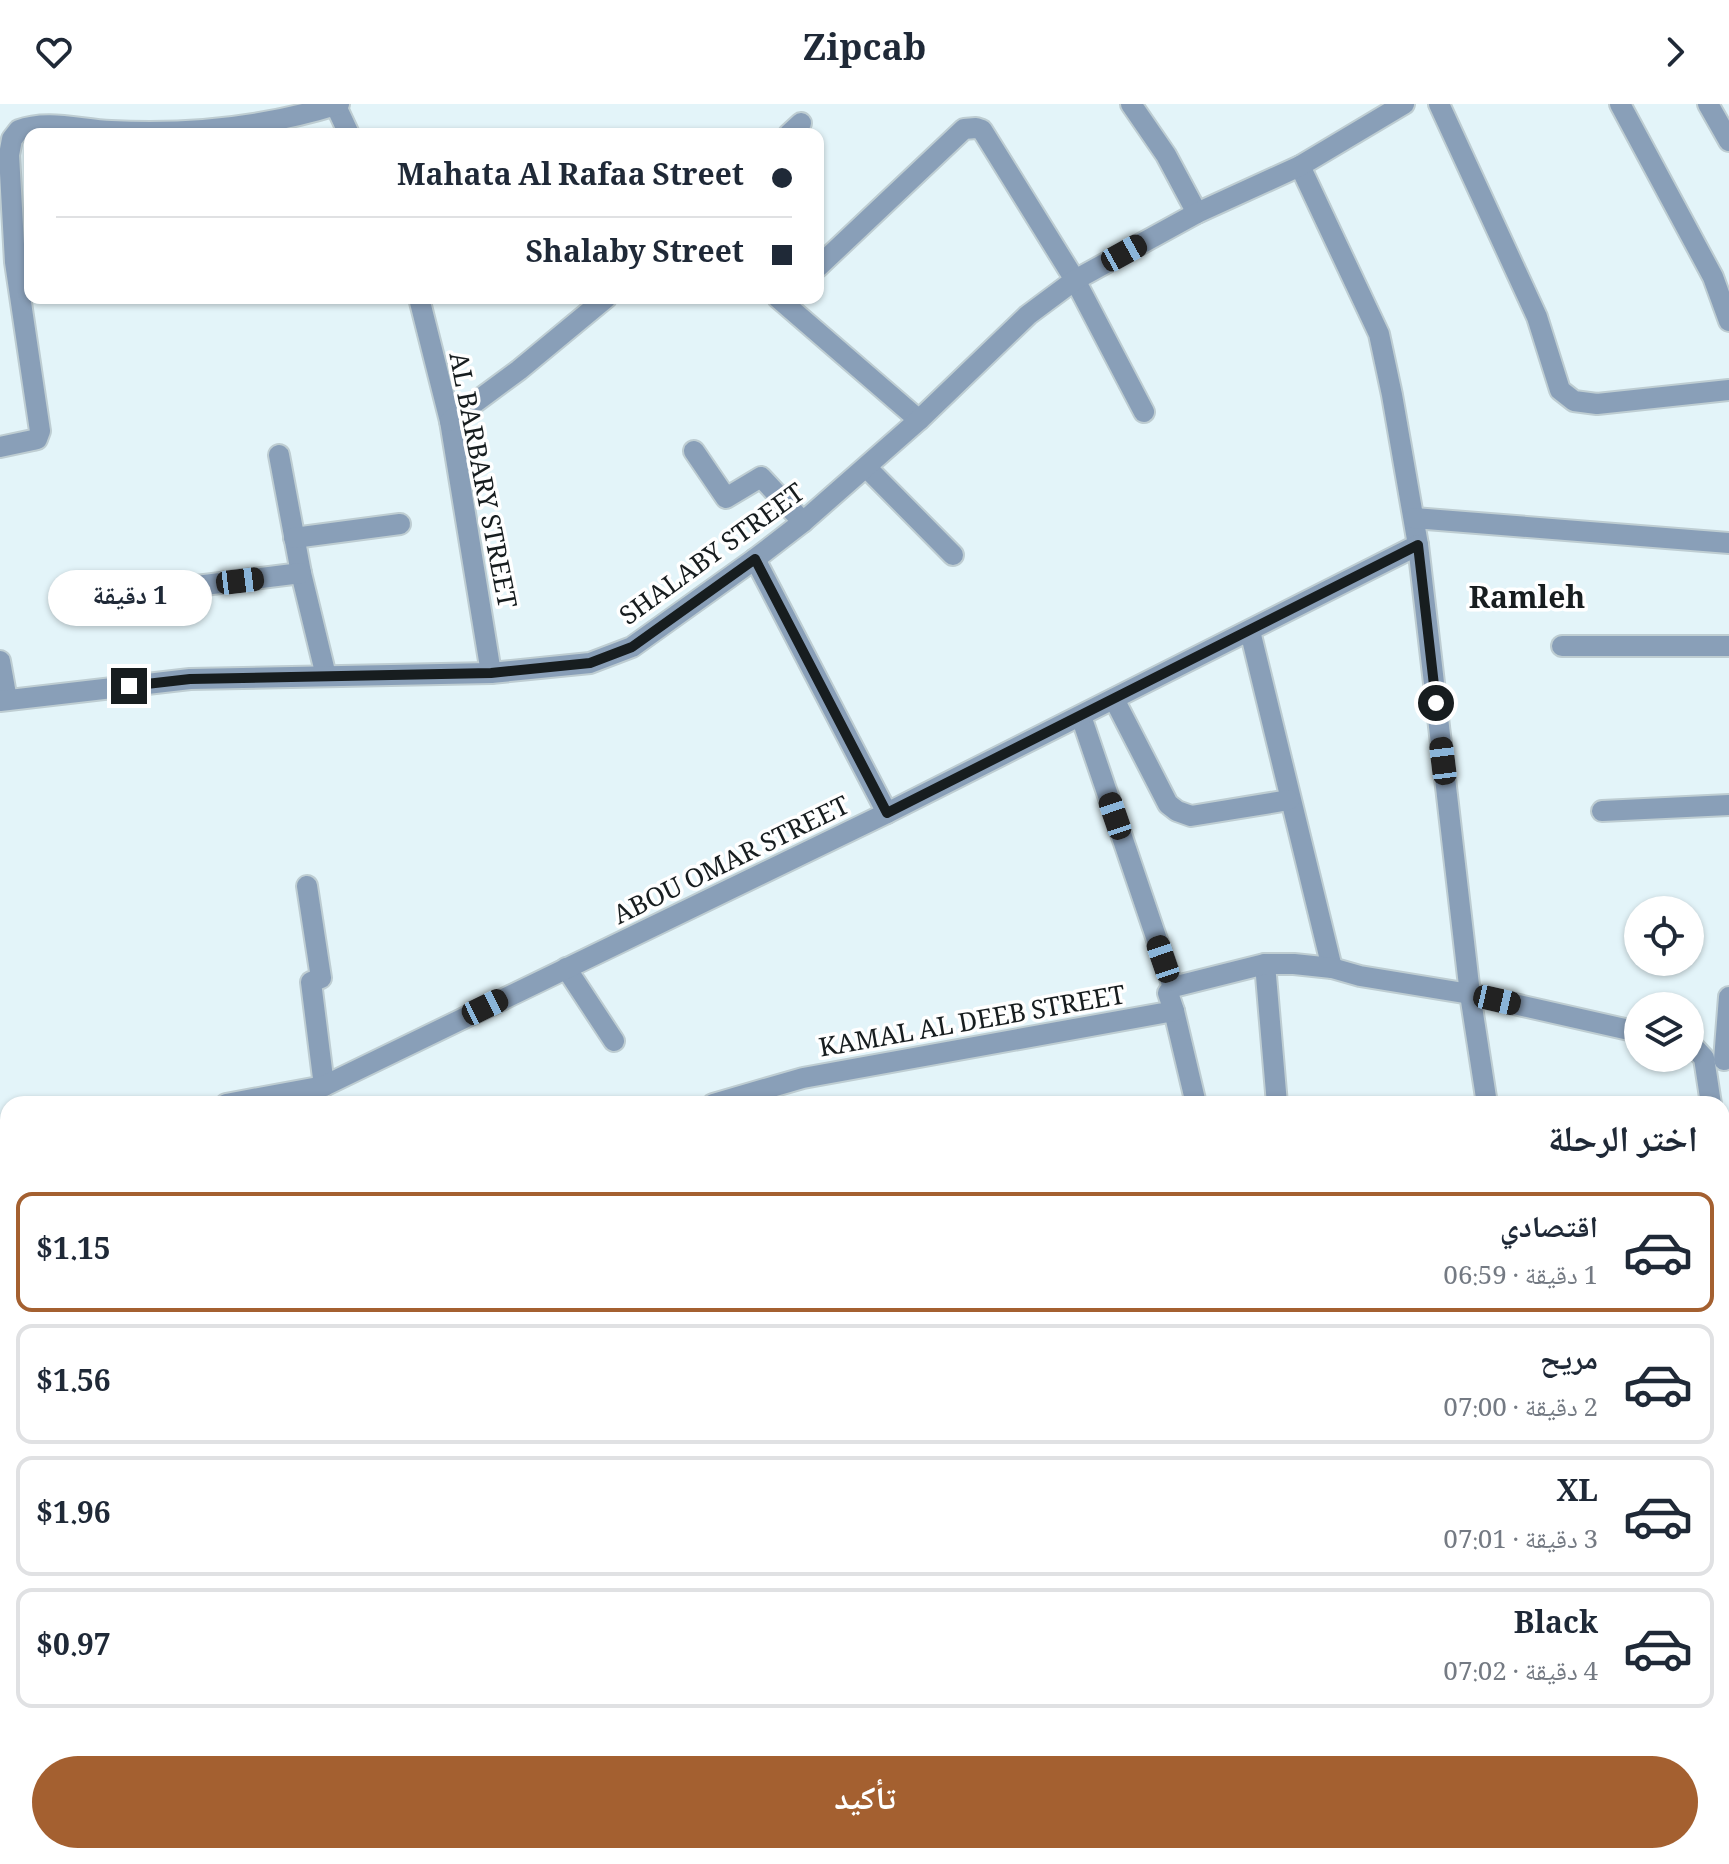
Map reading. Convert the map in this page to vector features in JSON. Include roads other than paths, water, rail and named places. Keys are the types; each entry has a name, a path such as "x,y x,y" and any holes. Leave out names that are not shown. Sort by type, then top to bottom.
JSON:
{"street":[{"path":"208,128 267,122 336,104 346,128"},
{"path":"1131,104 1166,155 1197,213"},
{"name":"SHALABY STREET","path":"3,700 190,679 491,673 590,663 632,647 803,522 867,468 1028,315 1075,280 1197,213 1300,166 1377,112 1404,104"},
{"path":"1439,104 1537,317 1560,390 1566,397 1597,404 1729,390"},
{"path":"1620,104 1713,277 1729,321"},
{"path":"1708,104 1729,141"},
{"path":"31,128 49,125 80,128"},
{"path":"0,447 37,439 40,431 8,262 10,145 19,130 24,129"},
{"path":"824,261 964,129 982,130 1075,280 1144,412"},
{"path":"1300,166 1379,334 1418,545 1470,994 1486,1096"},
{"name":"AL BARBARY STREET","path":"421,304 450,421 491,673"},
{"path":"450,421 530,362 599,304"},
{"path":"788,304 919,420"},
{"path":"694,451 726,498 761,477 803,522"},
{"path":"279,455 301,573 326,676"},
{"path":"867,468 953,555"},
{"path":"1414,518 1729,543"},
{"path":"294,538 400,524"},
{"name":"ABOU OMAR STREET","path":"290,1096 314,1093 887,813 1418,545"},
{"path":"755,559 887,813"},
{"path":"180,588 301,573"},
{"path":"1250,631 1332,968"},
{"path":"1562,646 1729,646"},
{"path":"0,661 3,700"},
{"path":"1114,699 1168,804 1177,811 1191,816 1289,800"},
{"path":"1081,716 1173,987"},
{"path":"1602,811 1729,805"},
{"path":"307,886 321,978 311,982 314,1093"},
{"path":"1194,1096 1168,993 1173,987 1265,964 1332,968 1360,976 1470,994 1624,1029"},
{"path":"1265,964 1276,1096"},
{"path":"566,968 614,1041"},
{"path":"1711,1096 1712,1055 1729,997"},
{"name":"KAMAL AL DEEB STREET","path":"741,1096 803,1078 1174,1011"}],"district":[{"name":"Ramleh","path":"1527,598"}]}
